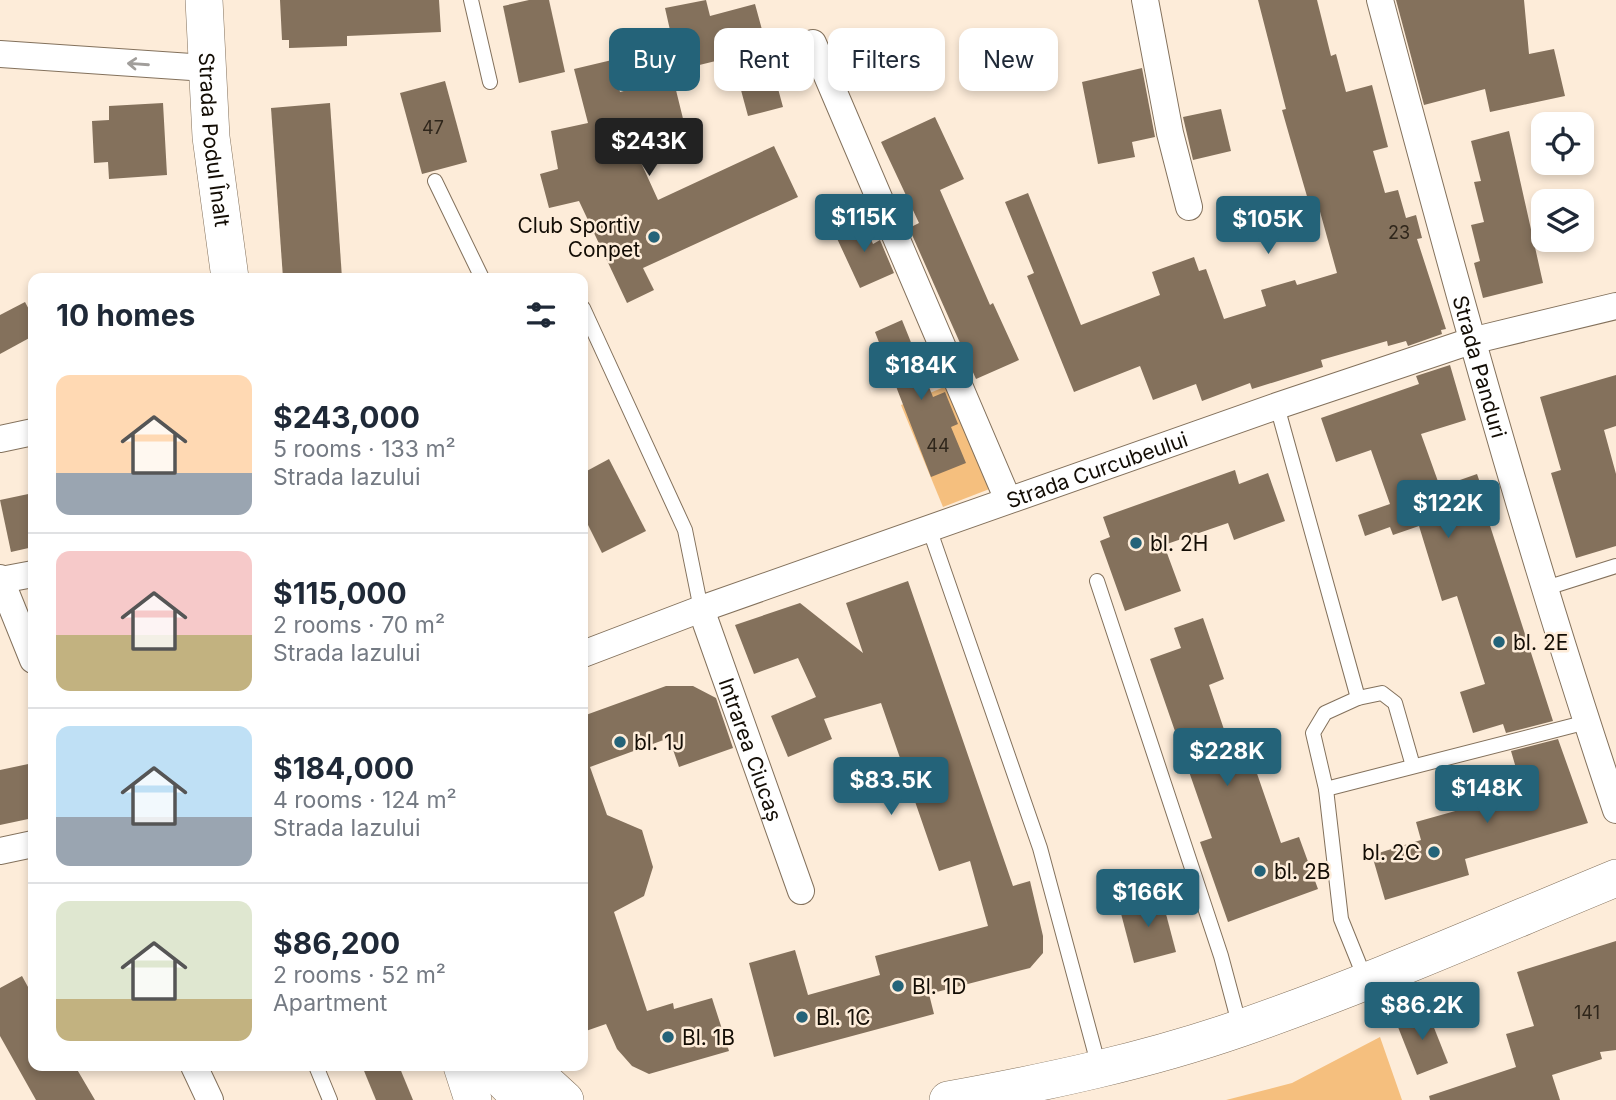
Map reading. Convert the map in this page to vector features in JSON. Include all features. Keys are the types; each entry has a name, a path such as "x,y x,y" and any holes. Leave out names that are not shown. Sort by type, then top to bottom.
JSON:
{"main road":[{"name":"Strada Podul Înalt","path":"204,0 206,68 216,177 229,273"},
{"path":"949,1100 1001,1096 1240,1028 1366,981 1616,878"},
{"path":"464,1071 473,1100"},
{"path":"494,1071 522,1100"},
{"path":"533,1071 565,1100"}],"street":[{"path":"1145,0 1170,133 1189,207"},
{"name":"Strada Panduri","path":"1380,0 1471,341 1543,589 1616,810"},
{"path":"814,45 1008,500"},
{"path":"0,54 206,68"},
{"name":"Strada Curcubeului","path":"588,652 701,608 1277,406 1471,341 1616,306"},
{"path":"0,439 28,433"},
{"path":"28,575 0,579 28,648"},
{"name":"Intrarea Ciucaș","path":"701,608 801,891"},
{"path":"0,851 28,845"},
{"path":"196,1071 210,1100"}],"lane":[{"path":"471,0 490,82"},
{"path":"435,181 480,273"},
{"path":"588,319 685,530 701,608"},
{"path":"1277,406 1358,698"},
{"path":"929,528 1040,848 1100,1068"},
{"path":"1543,589 1616,566"},
{"path":"1097,581 1221,956 1240,1028"},
{"path":"1366,981 1341,919 1326,789 1312,733 1325,713 1358,698 1382,693 1395,702 1413,766"},
{"path":"1326,789 1587,722"},
{"path":"318,1071 330,1100"}],"shaded area":[{"path":"949,385 992,488 943,507 901,405"},
{"path":"1380,1037 1402,1100 1226,1100 1292,1083"}],"building":[{"path":"280,0 439,0 441,32 347,36 347,46 289,48 289,40 282,40"},
{"path":"529,0 549,0 565,72 519,83 503,6"},
{"path":"706,0 710,16 755,4 762,28 714,28 714,61 700,65 700,28 670,28 665,8"},
{"path":"1258,0 1317,0 1331,56 1336,54 1346,92 1372,85 1388,147 1373,151 1385,193 1398,190 1406,218 1416,215 1422,238 1417,239 1446,329 1441,330 1442,334 1408,346 1406,341 1388,346 1387,341 1321,360 1323,367 1252,389 1250,383 1202,401 1196,384 1153,400 1140,366 1074,392 1027,276 1034,273 1005,202 1028,193 1081,325 1160,295 1152,272 1194,257 1199,271 1206,269 1224,319 1266,306 1261,290 1295,280 1297,285 1337,273 1319,208 1311,210 1290,138 1282,110 1286,109"},
{"path":"1396,0 1524,0 1529,54 1554,49 1565,96 1490,112 1485,89 1424,105"},
{"path":"609,61 609,91 676,91 689,143 638,156 658,200 774,146 798,197 643,268 654,290 627,303 579,201 549,208 540,174 558,169 551,131 588,123 574,69"},
{"path":"1142,68 1155,137 1132,142 1135,157 1098,164 1082,82"},
{"path":"445,81 467,162 422,174 400,93"},
{"path":"741,91 779,91 783,107 748,116"},
{"path":"163,103 167,175 109,179 108,162 94,163 92,121 109,120 109,106"},
{"path":"330,103 342,273 283,273 271,108"},
{"path":"1221,109 1231,151 1193,160 1183,117"},
{"path":"935,117 964,179 940,190 990,305 993,303 1019,360 976,379 909,228 919,223 881,142"},
{"path":"1509,131 1531,229 1531,252 1536,252 1543,283 1483,298 1474,263 1480,261 1471,225 1484,222 1474,182 1481,181 1471,141"},
{"path":"862,219 873,244 880,240 894,273 860,288 834,232"},
{"path":"25,302 28,308 28,339 0,354 0,315"},
{"path":"902,320 933,397 945,392 958,424 951,427 966,463 931,477 875,332"},
{"path":"1450,365 1466,420 1421,434 1440,487 1477,474 1487,503 1483,504 1553,721 1506,733 1503,724 1473,733 1460,692 1485,684 1457,596 1442,601 1419,526 1393,535 1390,527 1365,536 1358,515 1390,504 1371,450 1336,462 1321,418 1419,384 1416,376"},
{"path":"1616,375 1616,426 1604,430 1616,474 1616,546 1576,558 1551,473 1561,470 1540,397"},
{"path":"609,459 646,531 602,553 588,525 588,470"},
{"name":"bl. 2H","path":"1235,470 1239,484 1268,473 1285,521 1234,540 1228,523 1164,545 1181,591 1125,611 1100,541 1110,537 1103,517"},
{"path":"28,494 28,548 11,552 0,500"},
{"path":"908,581 1013,886 1030,881 1043,936 1043,953 1030,968 929,994 934,1014 774,1057 749,963 795,950 808,995 880,975 875,956 988,926 970,861 939,871 881,703 824,719 832,739 788,757 771,716 816,697 798,658 754,674 735,625 800,603 863,653 846,603"},
{"path":"1203,618 1224,679 1209,685 1237,768 1253,762 1281,843 1299,837 1318,889 1228,922 1200,842 1212,838 1150,659 1181,648 1174,628"},
{"path":"666,686 693,686 716,698 733,748 679,767 669,738 590,767 607,815 642,830 653,867 644,896 614,912 647,1011 673,1003 674,1009 712,998 729,1051 649,1074 632,1066 617,1049 606,1024 588,1030 588,714"},
{"path":"1558,739 1588,823 1465,859 1469,875 1385,900 1372,855 1421,840 1416,822 1523,792 1511,751"},
{"path":"28,764 28,819 0,825 0,770"},
{"path":"1161,895 1176,952 1134,963 1119,906"},
{"path":"1616,941 1616,1050 1600,1052 1602,1059 1552,1075 1560,1100 1430,1100 1429,1096 1516,1067 1506,1034 1534,1026 1517,972"},
{"path":"22,976 28,987 28,1071 78,1071 95,1100 36,1100 0,1036 0,988"},
{"path":"1427,1010 1448,1063 1417,1075 1396,1022"},
{"path":"364,1071 401,1071 413,1100 376,1100"}],"place":[{"name":"Club Sportiv Conpet","path":"654,237"},
{"name":"bl. 2H","path":"1136,543"},
{"name":"bl. 2E","path":"1499,642"},
{"name":"bl. 1J","path":"620,742"},
{"name":"bl. 2C","path":"1434,852"},
{"name":"bl. 2B","path":"1260,871"},
{"name":"Bl. 1D","path":"898,986"},
{"name":"Bl. 1C","path":"802,1017"},
{"name":"Bl. 1B","path":"668,1037"}]}
